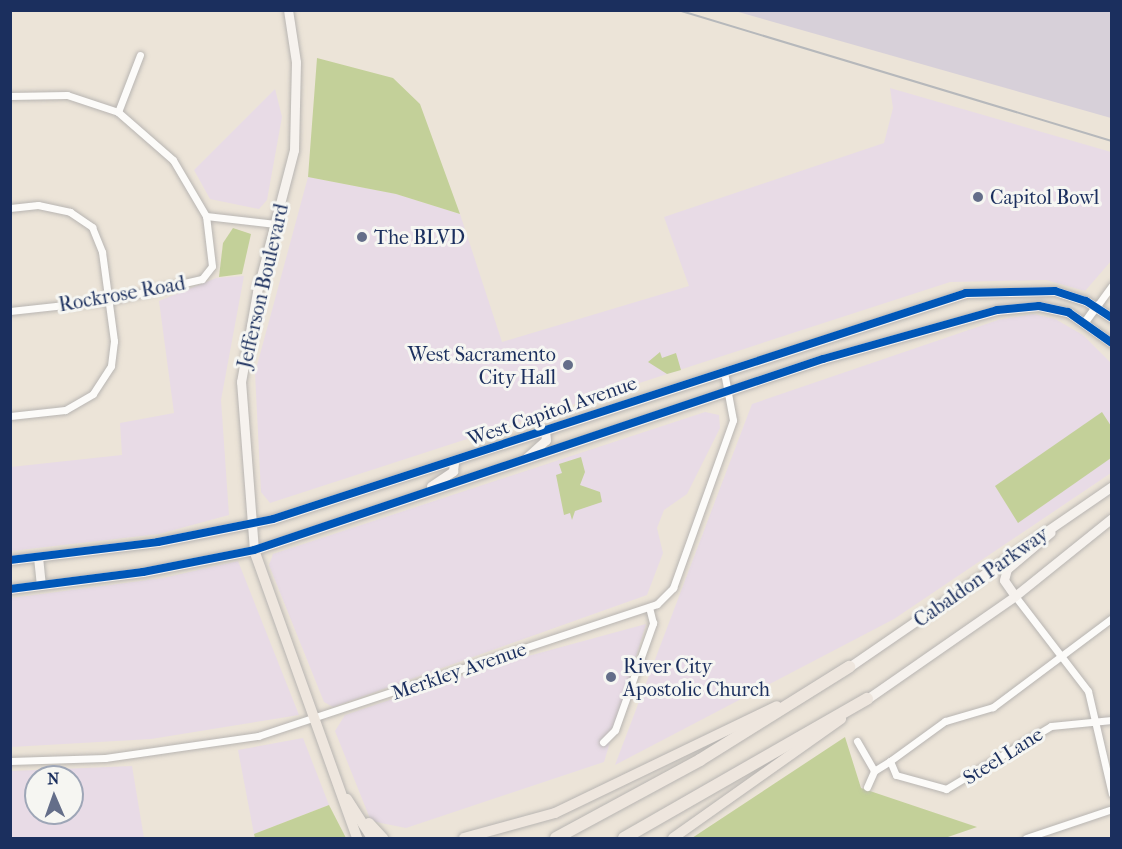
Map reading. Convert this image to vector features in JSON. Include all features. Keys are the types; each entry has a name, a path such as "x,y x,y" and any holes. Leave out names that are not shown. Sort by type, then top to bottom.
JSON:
{"highway":[{"path":"556,838 700,760 849,667"},
{"path":"624,838 867,699"}],"main road":[{"name":"Jefferson Boulevard","path":"288,10 298,116 242,382 250,523 254,550 347,799 357,838"},
{"name":"West Capitol Avenue","path":"10,560 158,542 250,523 454,463 545,430 975,291 1043,289 1097,306"},
{"path":"1097,306 1112,318"},
{"name":"West Capitol Avenue","path":"10,589 143,573 254,550 527,457 731,391 997,310 1046,307 1086,321"},
{"path":"1086,321 1112,343"},
{"path":"527,457 546,441 545,430"},
{"path":"422,493 453,471 454,463"},
{"name":"Cabaldon Parkway","path":"849,667 1112,486"},
{"name":"Cabaldon Parkway","path":"867,699 1015,596 1112,518"},
{"path":"1015,596 1004,580 1007,569 1043,543 1053,527"},
{"path":"38,557 41,585"},
{"path":"464,838 555,813 849,667"},
{"path":"673,838 867,699"},
{"name":"Jefferson Boulevard","path":"347,799 362,814 372,838"},
{"path":"362,814 383,838"}],"street":[{"path":"118,112 140,55"},
{"path":"11,95 67,95 118,112 173,160 206,216 276,224"},
{"path":"10,208 70,212 92,227 110,300 111,366 93,394 65,410 10,416"},
{"name":"Rockrose Road","path":"10,311 110,300 208,274 206,216"},
{"path":"1086,321 1112,285"},
{"name":"Merkley Avenue","path":"10,761 184,748 258,736 316,719 649,607 673,588 733,420 731,391 724,372"},
{"path":"1015,596 1088,691 1098,724 1112,794"},
{"path":"603,742 615,730 653,623 649,607"},
{"path":"867,787 874,771 945,721 993,707 1112,618"},
{"name":"Steel Lane","path":"890,761 896,775 946,789 1051,726 1098,724 1112,720"},
{"path":"857,741 874,771"},
{"path":"1026,838 1112,808"}],"shaded area":[{"path":"735,11 1111,11 1111,118"},
{"path":"890,88 1111,152 1111,261 1085,291 1046,280 950,282 270,503 261,492 255,373 308,177 396,194 460,214 502,342 689,286 664,217 884,143 893,108"},
{"path":"275,89 282,117 267,200 259,209 210,199 194,170"},
{"path":"244,276 221,400 229,515 159,534 11,551 11,467 122,455 120,423 174,413 159,301 216,278"},
{"path":"1033,314 1055,319 1083,335 1111,363 1111,473 894,619 615,765 752,404 998,320"},
{"path":"705,412 719,415 720,428 687,494 664,510 657,528 663,553 647,595 333,707 324,702 269,565 273,554"},
{"path":"238,561 299,715 151,739 11,747 11,598 163,578"},
{"path":"646,624 604,762 406,828 371,821 335,731 345,715 491,666"},
{"path":"303,738 329,805 254,834 238,750"},
{"path":"132,766 144,838 11,838 11,771 24,770 24,825 84,825 84,768"}],"green space":[{"path":"317,58 393,78 420,104 460,214 396,194 308,177"},
{"path":"233,228 251,234 242,274 219,277 223,243"},
{"path":"660,352 662,358 676,353 681,370 667,374 648,362"},
{"path":"1102,412 1111,426 1111,458 1018,523 995,486"},
{"path":"581,457 585,472 580,485 600,492 602,502 575,511 572,520 570,513 564,515 556,475 562,473 559,464"},
{"path":"845,737 861,788 977,827 945,838 692,838"},
{"path":"329,805 346,838 255,838 254,834"}],"railway":[{"path":"678,10 1112,141"}],"cycle path":[{"path":"10,560 158,542 273,519 966,293 1055,291 1086,301 1112,318"},
{"path":"10,589 143,572 254,550 823,359 997,310 1039,306 1068,312 1112,343"}],"place":[{"name":"Capitol Bowl","path":"978,197"},
{"name":"The BLVD","path":"362,237"},
{"name":"West Sacramento City Hall","path":"568,365"},
{"name":"River City Apostolic Church","path":"611,677"}]}
